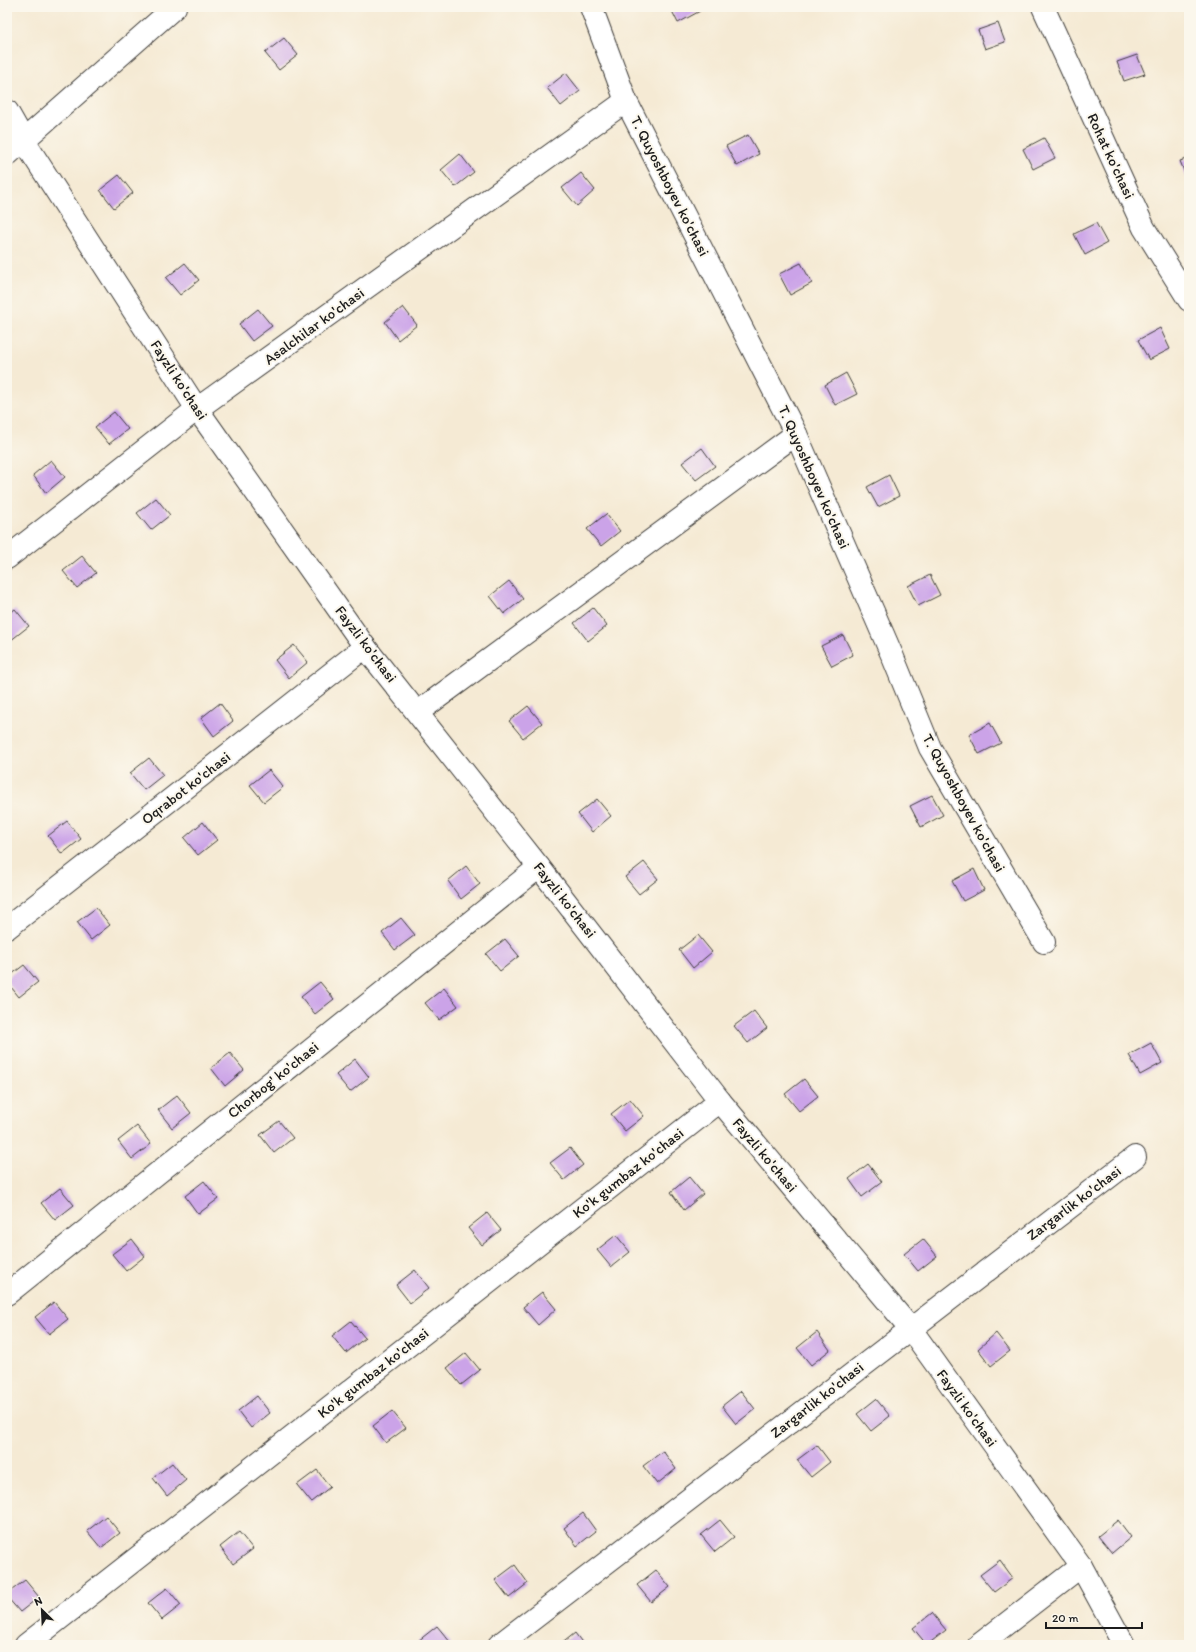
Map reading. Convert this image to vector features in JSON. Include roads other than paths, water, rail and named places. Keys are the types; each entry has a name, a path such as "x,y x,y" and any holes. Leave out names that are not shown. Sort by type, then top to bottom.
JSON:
{"street":[{"path":"7,155 175,7"},
{"name":"T. Quyoshboyev ko'chasi","path":"591,7 626,101 796,434 892,655 930,748 1044,942"},
{"name":"Rohat ko'chasi","path":"1043,7 1144,228 1189,300"},
{"name":"Asalchilar ko'chasi","path":"7,558 197,409 626,101"},
{"name":"Fayzli ko'chasi","path":"7,111 24,141 197,409 365,647 540,867 720,1101 910,1328 1081,1566 1124,1645"},
{"path":"418,712 796,434"},
{"name":"Oqrabot ko'chasi","path":"7,928 365,647"},
{"name":"Chorbog' ko'chasi","path":"7,1294 540,867"},
{"name":"Ko'k gumbaz ko'chasi","path":"26,1645 720,1101"},
{"name":"Zargarlik ko'chasi","path":"499,1645 910,1328 1135,1157"},
{"path":"979,1645 1081,1566"}]}
